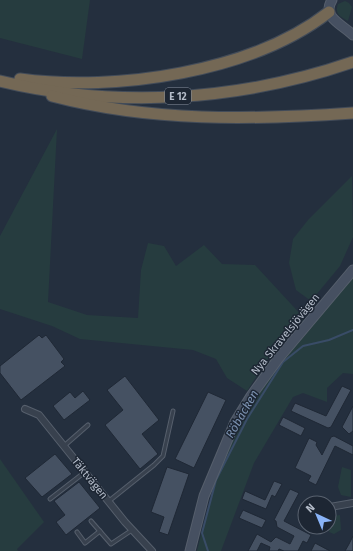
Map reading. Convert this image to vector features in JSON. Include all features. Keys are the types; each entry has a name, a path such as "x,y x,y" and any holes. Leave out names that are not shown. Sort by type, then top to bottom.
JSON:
{"highway":[{"path":"0,76 70,83 100,83 166,76 202,68 259,49 305,29 330,4"},
{"name":"E 12","path":"0,81 27,88 115,97 160,98 256,88 353,62"},
{"name":"E 12","path":"0,87 51,96 114,102 197,100 264,91 319,78 353,67"},
{"path":"51,96 82,104 118,110 189,117 284,118 353,113"}],"main road":[{"path":"330,4 334,20 353,35"},
{"name":"Nya Skravelsjövägen","path":"190,551 204,496 235,422 251,396 278,359 353,270"}],"street":[{"name":"Täktvägen","path":"25,409 39,415 132,530 152,551"},
{"path":"337,506 353,503"}],"lane":[{"path":"109,502 163,456 173,411"},
{"path":"64,446 88,425"},
{"path":"50,499 85,472"},
{"path":"91,521 111,544 132,530"},
{"path":"77,532 85,543 100,531"}],"green space":[{"path":"0,0 90,0 82,59 0,38"},
{"path":"345,1 352,7 348,21 339,15 337,10 338,4"},
{"path":"57,129 48,302 87,315 138,318 141,270 148,243 164,246 176,266 204,245 222,264 255,265 304,318 270,356 247,391 227,378 216,359 193,350 80,339 52,326 0,309 0,236"},
{"path":"352,176 353,237 340,266 311,301 296,290 289,263 293,239 308,220"},
{"path":"353,274 353,374 343,373 327,388 327,402 303,393 293,397 254,463 221,551 197,551 213,491 227,453 244,416 255,398 281,363"},
{"path":"0,459 44,522 17,549 18,551 0,551"},
{"path":"342,467 351,470 351,497 341,495 338,487"},
{"path":"337,515 340,515 341,530 337,532"}],"building":[{"path":"39,335 42,338 46,335 64,359 61,362 65,366 21,400 0,373 0,366"},
{"path":"125,376 159,420 142,434 158,454 140,469 105,425 123,410 107,390"},
{"path":"342,386 351,390 331,427 328,428 291,411 295,403 326,416"},
{"path":"83,391 90,400 64,420 53,406 70,392 75,398"},
{"path":"208,392 226,400 194,468 175,459"},
{"path":"353,406 353,431 349,434 342,427"},
{"path":"283,417 305,428 301,436 279,425"},
{"path":"334,436 353,446 353,455 335,446 316,485 308,481 311,476 295,468 309,438 317,442 316,445 322,455 331,437"},
{"path":"55,454 72,474 42,497 25,478"},
{"path":"167,467 189,474 168,535 159,532 164,517 151,512"},
{"path":"274,481 282,484 275,497 272,495 266,509 242,499 245,491 265,500"},
{"path":"79,482 100,508 66,535 56,522 65,515 54,501"},
{"path":"290,489 299,493 284,521 297,528 297,535 311,535 307,543 303,541 298,551 284,551 279,549 278,551 269,551 270,547 261,543 257,551 248,551 257,534 271,542 276,537 290,544 294,536 277,527 276,521 274,520"},
{"path":"243,510 266,520 262,528 239,518"},
{"path":"353,536 353,551 345,551 349,544"},
{"path":"315,543 330,551 311,551"}],"waterway":[{"name":"Röbäcken","path":"208,551 202,533 216,480 247,419 283,362 303,346 329,340 353,330"}]}
